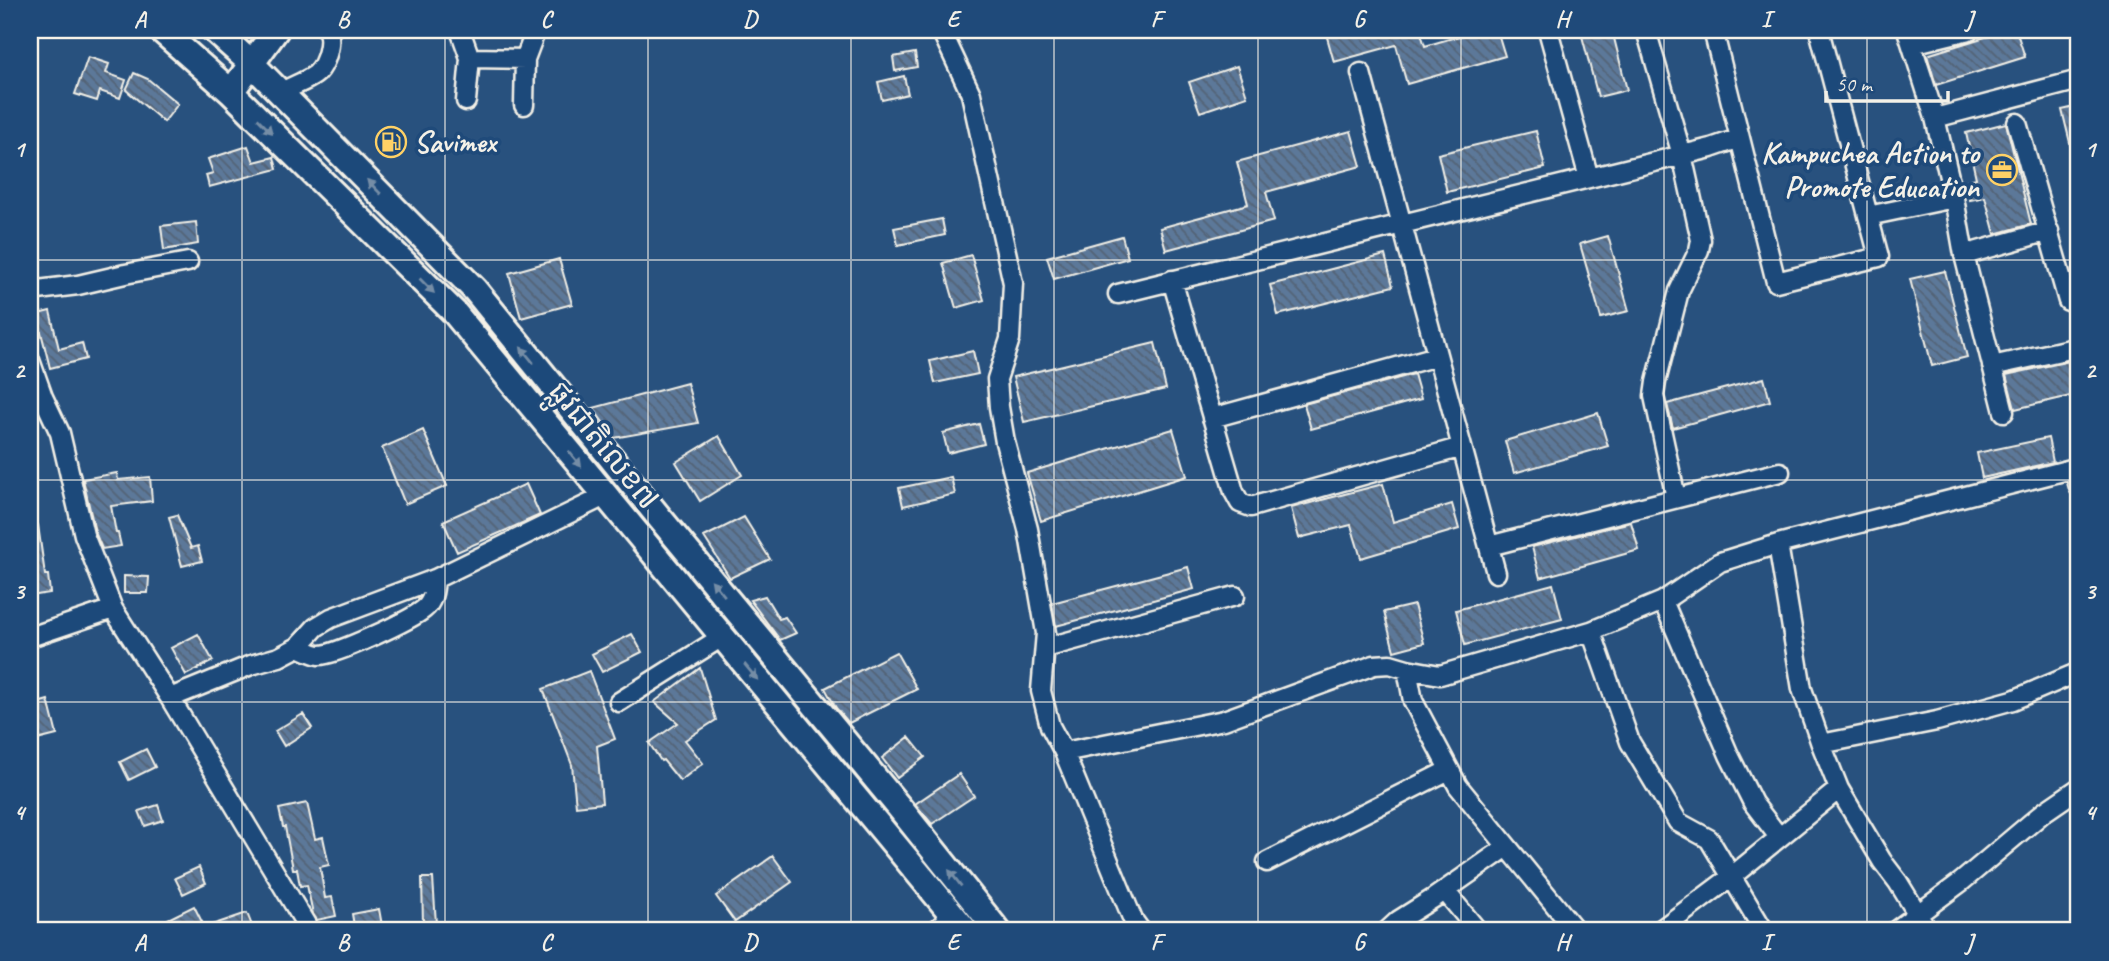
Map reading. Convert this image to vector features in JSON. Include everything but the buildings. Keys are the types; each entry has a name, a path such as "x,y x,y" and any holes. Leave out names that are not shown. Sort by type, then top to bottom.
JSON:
{"highway":[{"name":"ផ្លូវជាតិលេខ៧","path":"161,30 230,92 454,312 882,828 951,926"},
{"name":"ផ្លូវជាតិលេខ៧","path":"214,30 253,64 475,290 998,931"},
{"path":"230,92 276,30"},
{"path":"454,312 475,290"},
{"path":"637,535 659,517"},
{"path":"882,828 899,807"}],"street":[{"path":"281,92 317,73 328,53 330,36 327,30"},
{"path":"460,30 470,58 466,101"},
{"path":"524,105 525,58 536,30"},
{"path":"941,30 971,94 1013,283 1010,339 998,379 999,407 1005,442 1028,528 1046,633 1041,691 1050,726 1133,920 1142,931"},
{"path":"1548,30 1589,178"},
{"path":"1646,30 1682,155 1701,240 1699,250 1679,291 1654,396 1676,498"},
{"path":"1713,30 1776,282 1879,257 1819,30"},
{"path":"1969,30 1910,37 1935,118 1964,255 2004,412"},
{"path":"470,58 525,58"},
{"path":"1361,73 1496,573"},
{"path":"1935,118 2079,80"},
{"path":"2017,123 2068,301"},
{"path":"1118,293 1682,155 1740,138"},
{"path":"1868,216 1954,198"},
{"path":"1964,255 2049,231"},
{"path":"30,291 78,285 188,262"},
{"path":"1172,281 1234,492 1240,503 1251,508 1462,447"},
{"path":"1992,366 2079,347"},
{"path":"1212,418 1437,356"},
{"path":"30,360 60,433 84,535 113,609 170,698 310,931"},
{"path":"1063,752 1224,720 1374,665 1390,664 1440,675 1591,631 1663,601 1720,562 1778,544 2077,468 2079,486"},
{"path":"1489,546 1780,472"},
{"path":"170,698 251,665 279,657 298,647 316,627 331,618 435,579 605,496"},
{"path":"1778,544 1802,689 1821,744 1839,789 1928,931"},
{"path":"298,647 319,655 337,652 407,620 426,608 433,595 435,579"},
{"path":"1045,648 1235,596"},
{"path":"1663,601 1728,755 1753,803 1779,837"},
{"path":"30,637 113,609"},
{"path":"1591,631 1630,742 1678,822 1709,839 1764,931"},
{"path":"619,702 722,637"},
{"path":"1407,669 1413,701 1458,786 1576,931"},
{"path":"1821,744 1937,721 2013,701 2079,672"},
{"path":"1267,862 1449,769"},
{"path":"1895,931 1961,882 2044,812 2079,788"},
{"path":"1659,931 1731,877 1839,789"},
{"path":"1387,931 1399,920 1507,847"},
{"path":"1445,891 1478,931"}],"place":[{"name":"Savimex","path":"391,142"},
{"name":"Kampuchea Action to Promote Education","path":"2002,170"}]}
